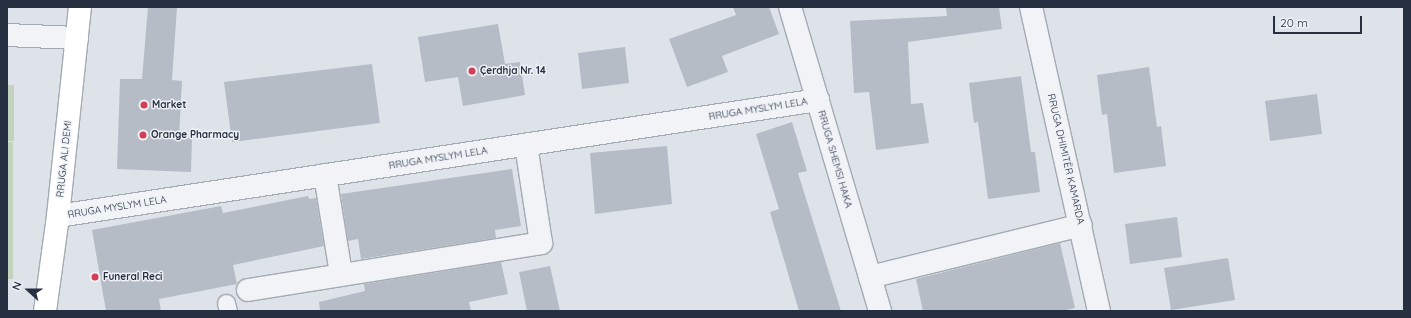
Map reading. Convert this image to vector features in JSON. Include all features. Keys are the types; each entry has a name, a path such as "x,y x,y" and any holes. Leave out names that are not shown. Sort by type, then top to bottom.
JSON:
{"main road":[{"name":"RRUGA ALI DEMI","path":"45,311 58,216 80,7"}],"street":[{"name":"RRUGA SHEMSI HAKA","path":"790,7 880,311"},
{"name":"RRUGA DHIMITËR KAMARDA","path":"1031,7 1081,225 1099,311"},
{"path":"7,35 77,38"},
{"name":"RRUGA MYSLYM LELA","path":"58,216 818,100"},
{"path":"248,290 541,243 526,145"},
{"path":"325,175 341,274"},
{"path":"870,277 1081,225"}],"green space":[{"path":"7,85 14,85 14,141 7,141"},
{"path":"7,142 13,142 13,279 7,279"}],"building":[{"path":"148,7 177,7 172,80 182,81 179,138 192,138 191,172 117,169 120,79 142,79"},
{"path":"733,7 769,7 779,34 722,56 728,72 687,87 669,39 736,15"},
{"path":"946,7 999,7 1002,29 908,42 911,104 923,103 929,143 876,150 869,92 854,93 850,21 947,16"},
{"name":"Çerdhja Nr. 14","path":"498,24 505,64 520,62 525,95 463,106 458,77 425,82 418,37"},
{"path":"625,47 629,83 582,89 578,53"},
{"path":"372,64 380,123 232,142 224,82"},
{"path":"1149,67 1157,127 1161,126 1166,166 1114,173 1107,114 1102,115 1097,75"},
{"path":"1021,76 1031,152 1035,152 1040,192 988,199 978,122 974,123 969,83"},
{"path":"1317,94 1322,134 1270,141 1265,101"},
{"path":"792,122 807,171 798,173 841,311 799,311 770,212 779,209 756,134"},
{"path":"667,146 672,204 595,214 590,153"},
{"path":"512,169 521,226 495,230 496,238 361,259 358,239 348,241 341,194"},
{"path":"308,196 309,199 316,198 324,246 233,265 237,284 159,299 161,311 106,311 92,230 221,206 223,213"},
{"path":"1177,217 1182,257 1130,264 1125,224"},
{"path":"1060,243 1075,308 1061,311 923,311 916,279"},
{"path":"1228,258 1235,300 1171,310 1164,268"},
{"path":"501,262 508,294 469,302 471,311 320,311 319,302 365,291 364,284"},
{"path":"550,266 560,311 527,311 519,272"}],"place":[{"name":"Çerdhja Nr. 14","path":"472,71"},
{"name":"Market","path":"144,105"},
{"name":"Orange Pharmacy","path":"143,135"},
{"name":"Funeral Reci","path":"95,277"}]}
